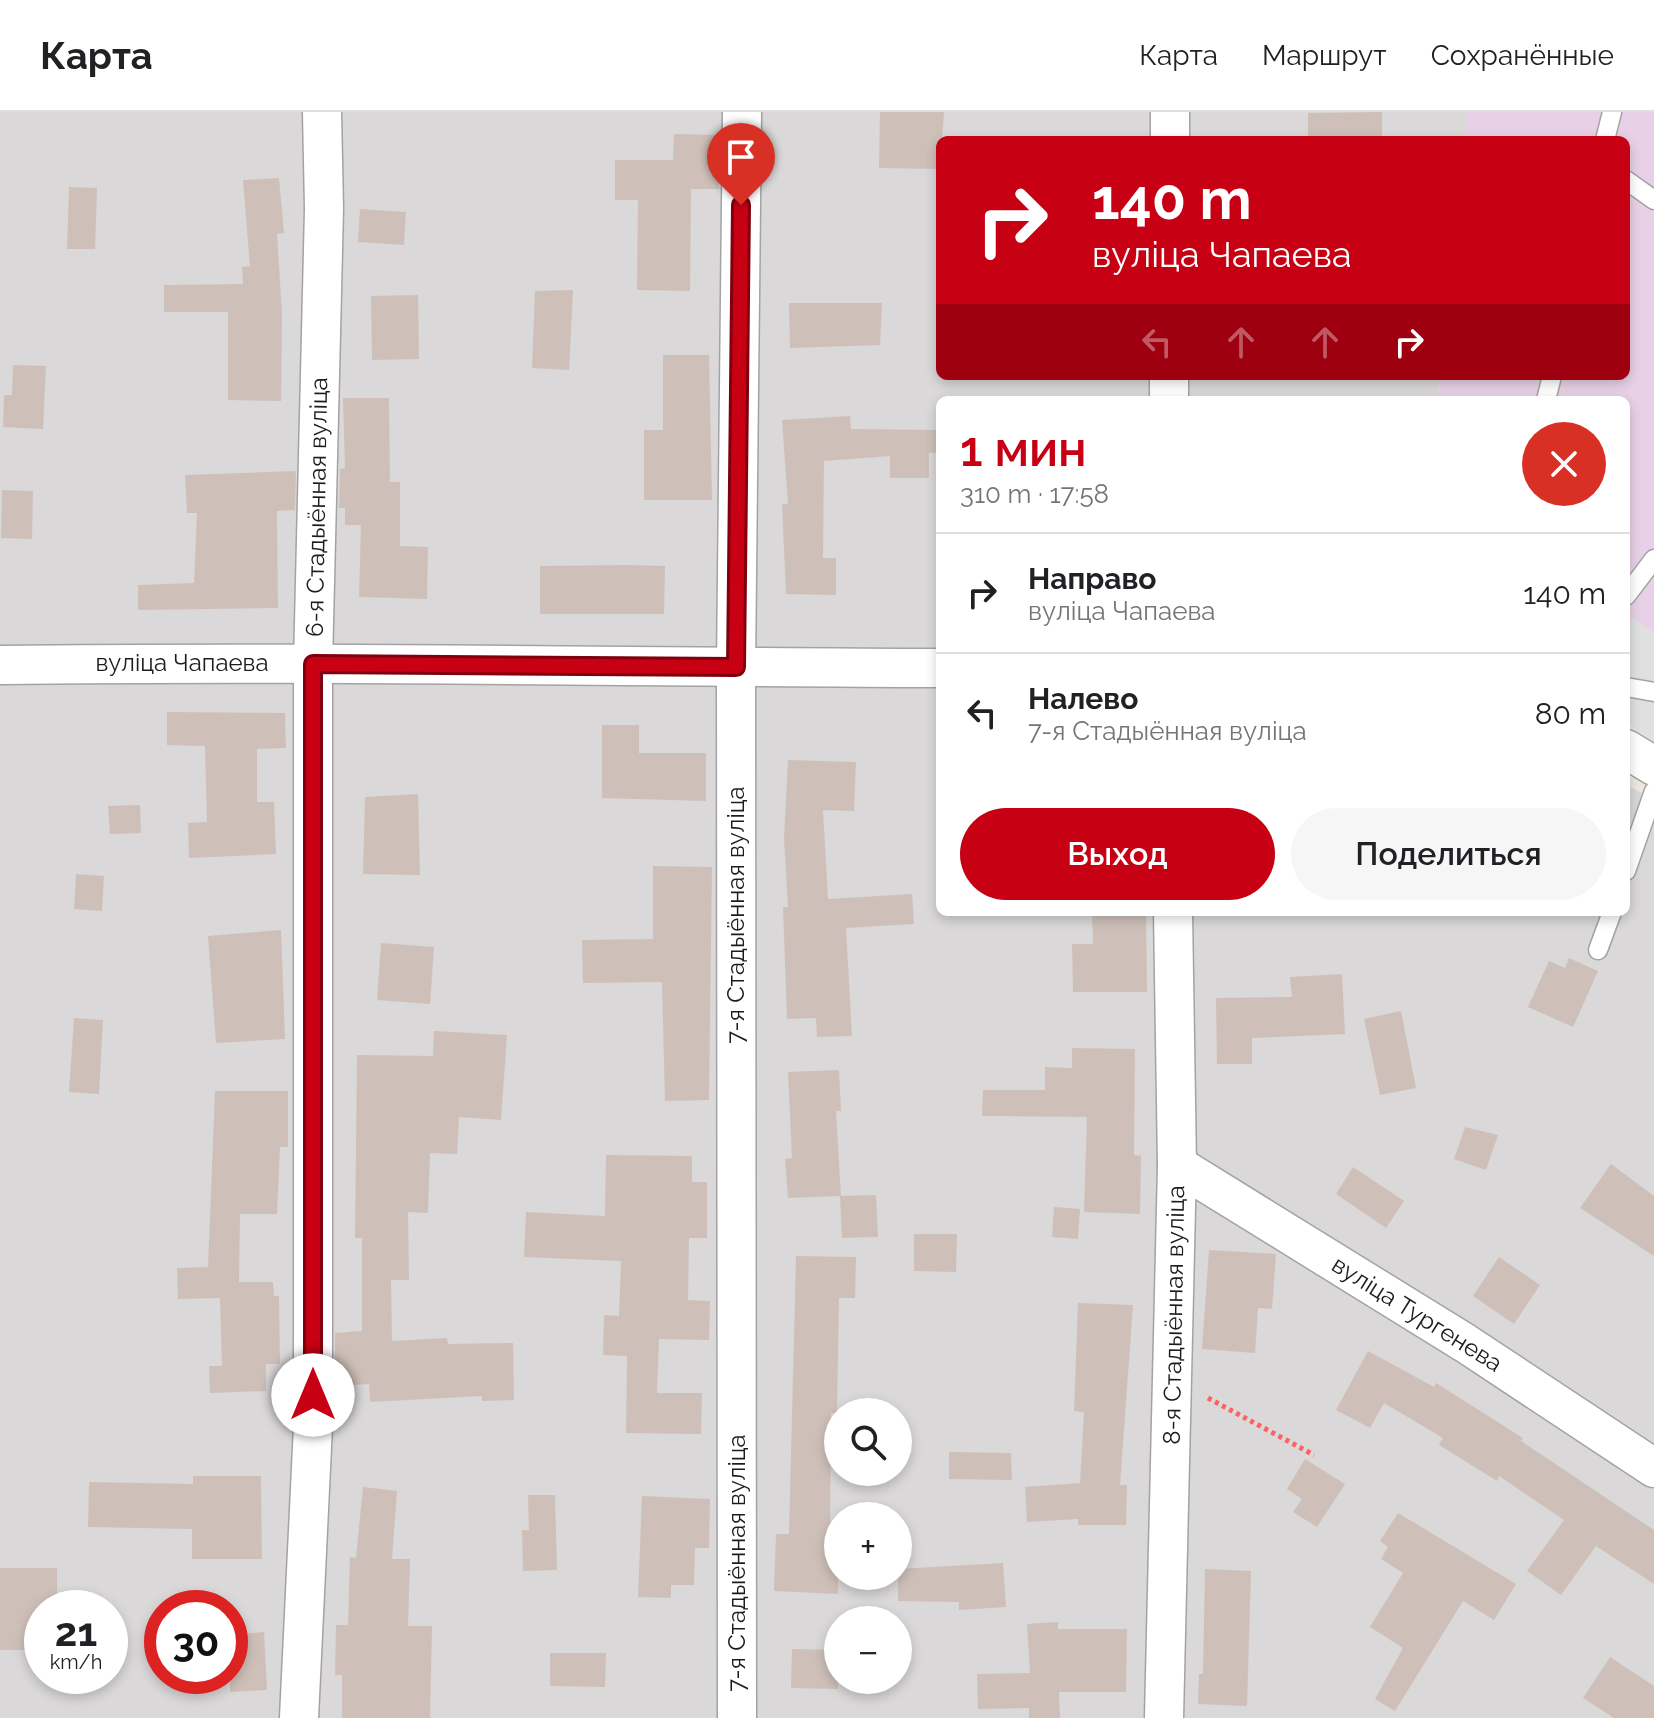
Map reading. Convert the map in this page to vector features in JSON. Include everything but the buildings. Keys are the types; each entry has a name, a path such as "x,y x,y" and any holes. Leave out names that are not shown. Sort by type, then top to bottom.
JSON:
{"street":[{"name":"6-я Стадыённая вуліца","path":"299,1718 313,1426 313,664 324,225 322,112"},
{"name":"7-я Стадыённая вуліца","path":"737,1718 736,667 742,112"},
{"path":"1170,112 1170,136"},
{"name":"вуліца Чапаева","path":"0,665 936,668"},
{"path":"1630,751 1654,766"},
{"name":"8-я Стадыённая вуліца","path":"1164,1718 1177,1165 1173,916"},
{"name":"вуліца Тургенева","path":"1177,1165 1465,1343 1654,1468"}],"lane":[{"path":"1606,136 1612,112"},
{"path":"1630,183 1654,200"},
{"path":"1630,593 1647,582 1654,559"},
{"path":"1630,688 1654,692"},
{"path":"1630,860 1654,791"},
{"path":"1598,950 1611,916"}],"path":[{"path":"1172,1388 1200,1394 1314,1455"}],"shaded area":[{"path":"0,112 1467,112 1465,136 936,136 936,380 1440,380 1438,396 936,396 936,916 1630,916 1630,787 1654,799 1654,1718 0,1718"},
{"path":"1467,112 1654,112 1654,633 1632,619 1630,621 1630,396 1438,396 1440,380 1630,380 1630,136 1465,136"},
{"path":"1632,618 1654,633 1654,741 1630,726"}],"route":[{"path":"313,1395 313,664 736,667 741,205"}]}
